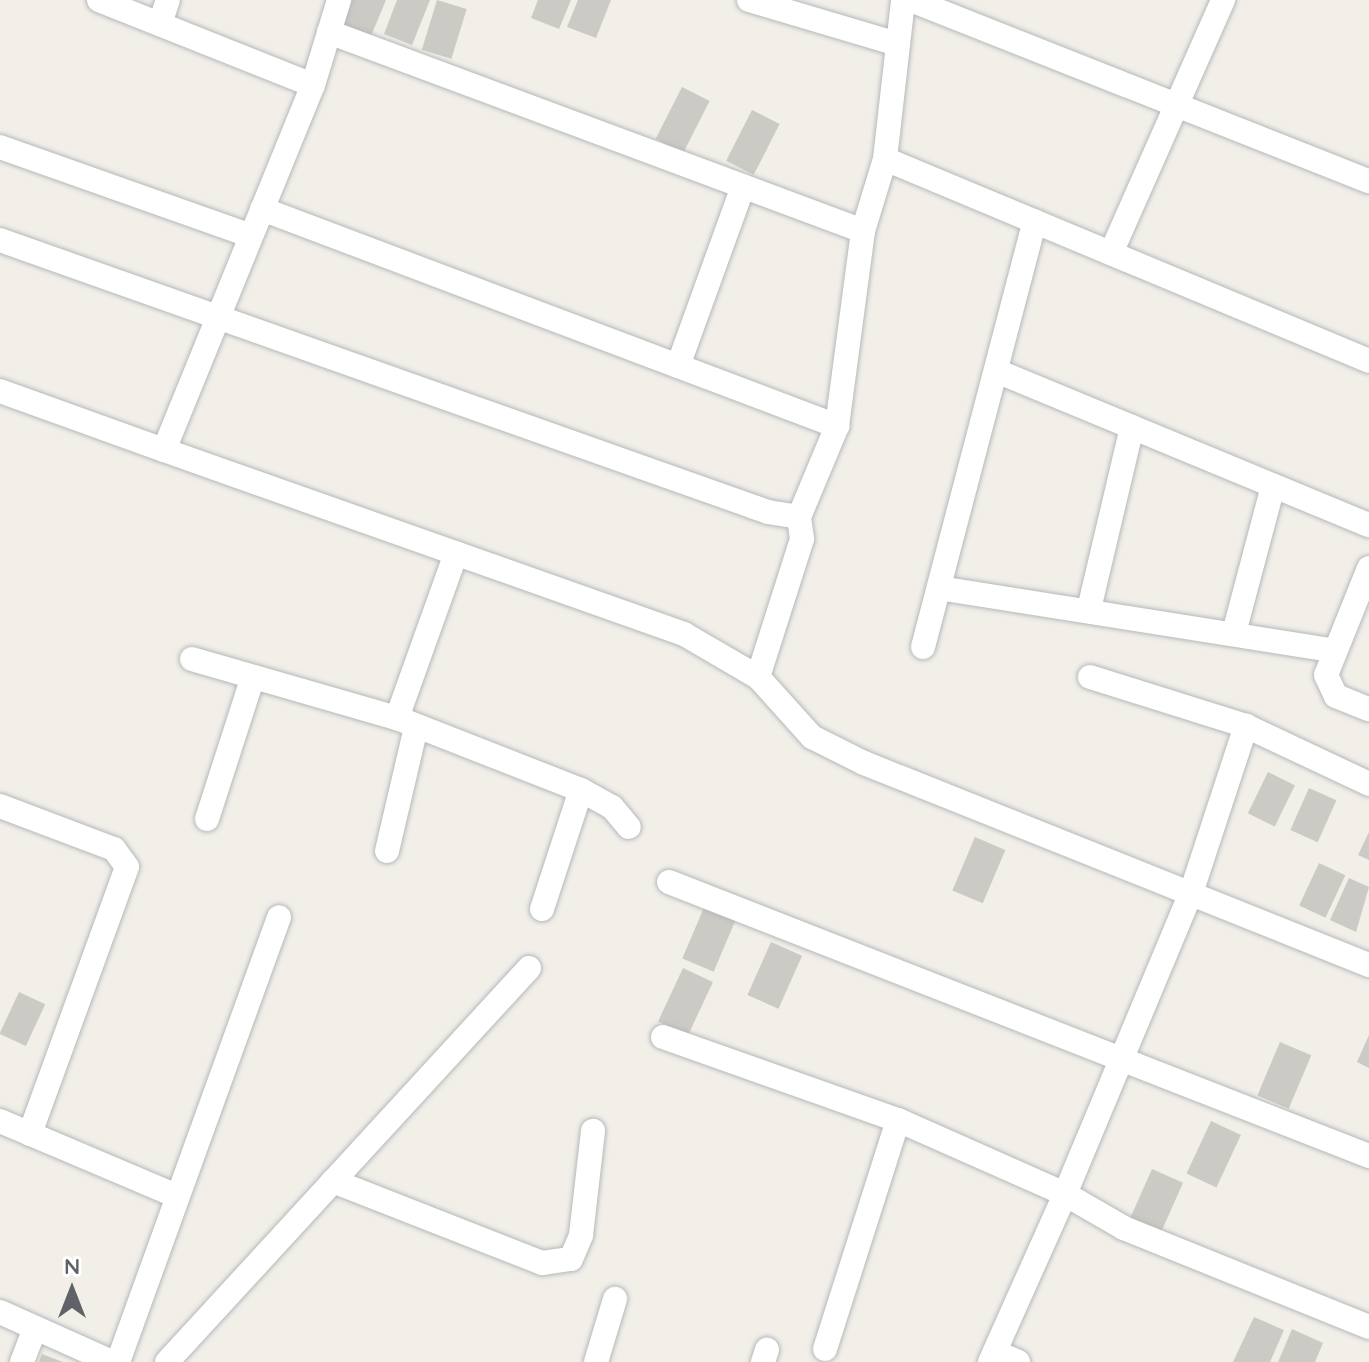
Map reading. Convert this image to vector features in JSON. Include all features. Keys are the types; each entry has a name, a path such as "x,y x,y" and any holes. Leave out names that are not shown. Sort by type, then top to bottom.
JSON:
{"street":[{"path":"99,0 313,85"},
{"path":"160,24 168,0"},
{"path":"164,450 313,85 339,0"},
{"path":"749,0 898,44"},
{"path":"758,677 802,539 799,517 837,426 863,231 885,159 903,0"},
{"path":"911,0 1369,181"},
{"path":"1111,253 1181,106 1223,0"},
{"path":"329,32 863,231"},
{"path":"0,147 251,236"},
{"path":"885,159 1369,361"},
{"path":"678,366 743,186"},
{"path":"262,209 837,426"},
{"path":"923,647 999,372 1035,221"},
{"path":"0,240 768,512 799,517"},
{"path":"999,372 1369,525"},
{"path":"0,391 684,634 758,677 812,737 851,757 1192,890 1369,965"},
{"path":"1089,609 1132,427"},
{"path":"1235,629 1273,486"},
{"path":"387,851 406,723 456,553"},
{"path":"1369,568 1331,650 1327,686 1369,709"},
{"path":"939,588 1235,629 1331,650"},
{"path":"192,659 406,723 581,790 612,807 629,827"},
{"path":"207,819 253,677"},
{"path":"1090,677 1246,726 1369,784"},
{"path":"1018,1362 993,1357 1192,890 1246,726"},
{"path":"542,909 581,790"},
{"path":"3,815 114,849 127,867 30,1134"},
{"path":"669,882 1122,1056 1369,1156"},
{"path":"118,1362 279,917"},
{"path":"167,1362 529,968"},
{"path":"663,1037 898,1120 1065,1194 1124,1228 1369,1327"},
{"path":"825,1349 898,1120"},
{"path":"0,1121 177,1196"},
{"path":"333,1181 542,1263 571,1259 581,1235 593,1131"},
{"path":"596,1362 615,1299"},
{"path":"0,1312 112,1362"},
{"path":"22,1362 35,1328"}],"building":[{"path":"352,0 386,0 371,36 342,25"},
{"path":"397,0 430,0 412,45 384,34"},
{"path":"437,0 467,9 451,59 422,50"},
{"path":"538,0 571,0 559,29 531,18"},
{"path":"578,0 611,0 596,38 567,27"},
{"path":"682,87 710,101 683,153 656,139"},
{"path":"752,110 780,124 754,175 726,161"},
{"path":"1268,772 1295,785 1275,826 1248,813"},
{"path":"1309,788 1336,800 1318,842 1290,830"},
{"path":"1369,832 1369,860 1358,855"},
{"path":"975,837 1005,850 983,903 952,890"},
{"path":"1319,863 1345,875 1325,918 1299,906"},
{"path":"1349,878 1369,887 1356,932 1330,920"},
{"path":"705,905 736,918 714,972 682,958"},
{"path":"771,942 802,956 778,1009 747,995"},
{"path":"683,968 713,982 688,1035 658,1021"},
{"path":"19,992 45,1004 26,1046 0,1034"},
{"path":"1369,1035 1369,1068 1357,1062"},
{"path":"1280,1042 1311,1055 1289,1109 1257,1095"},
{"path":"1211,1121 1241,1135 1216,1188 1186,1174"},
{"path":"1152,1169 1183,1183 1159,1236 1128,1222"},
{"path":"1254,1317 1284,1330 1270,1362 1233,1362"},
{"path":"1292,1329 1323,1343 1315,1362 1278,1362"},
{"path":"42,1354 63,1362 39,1362"}]}
